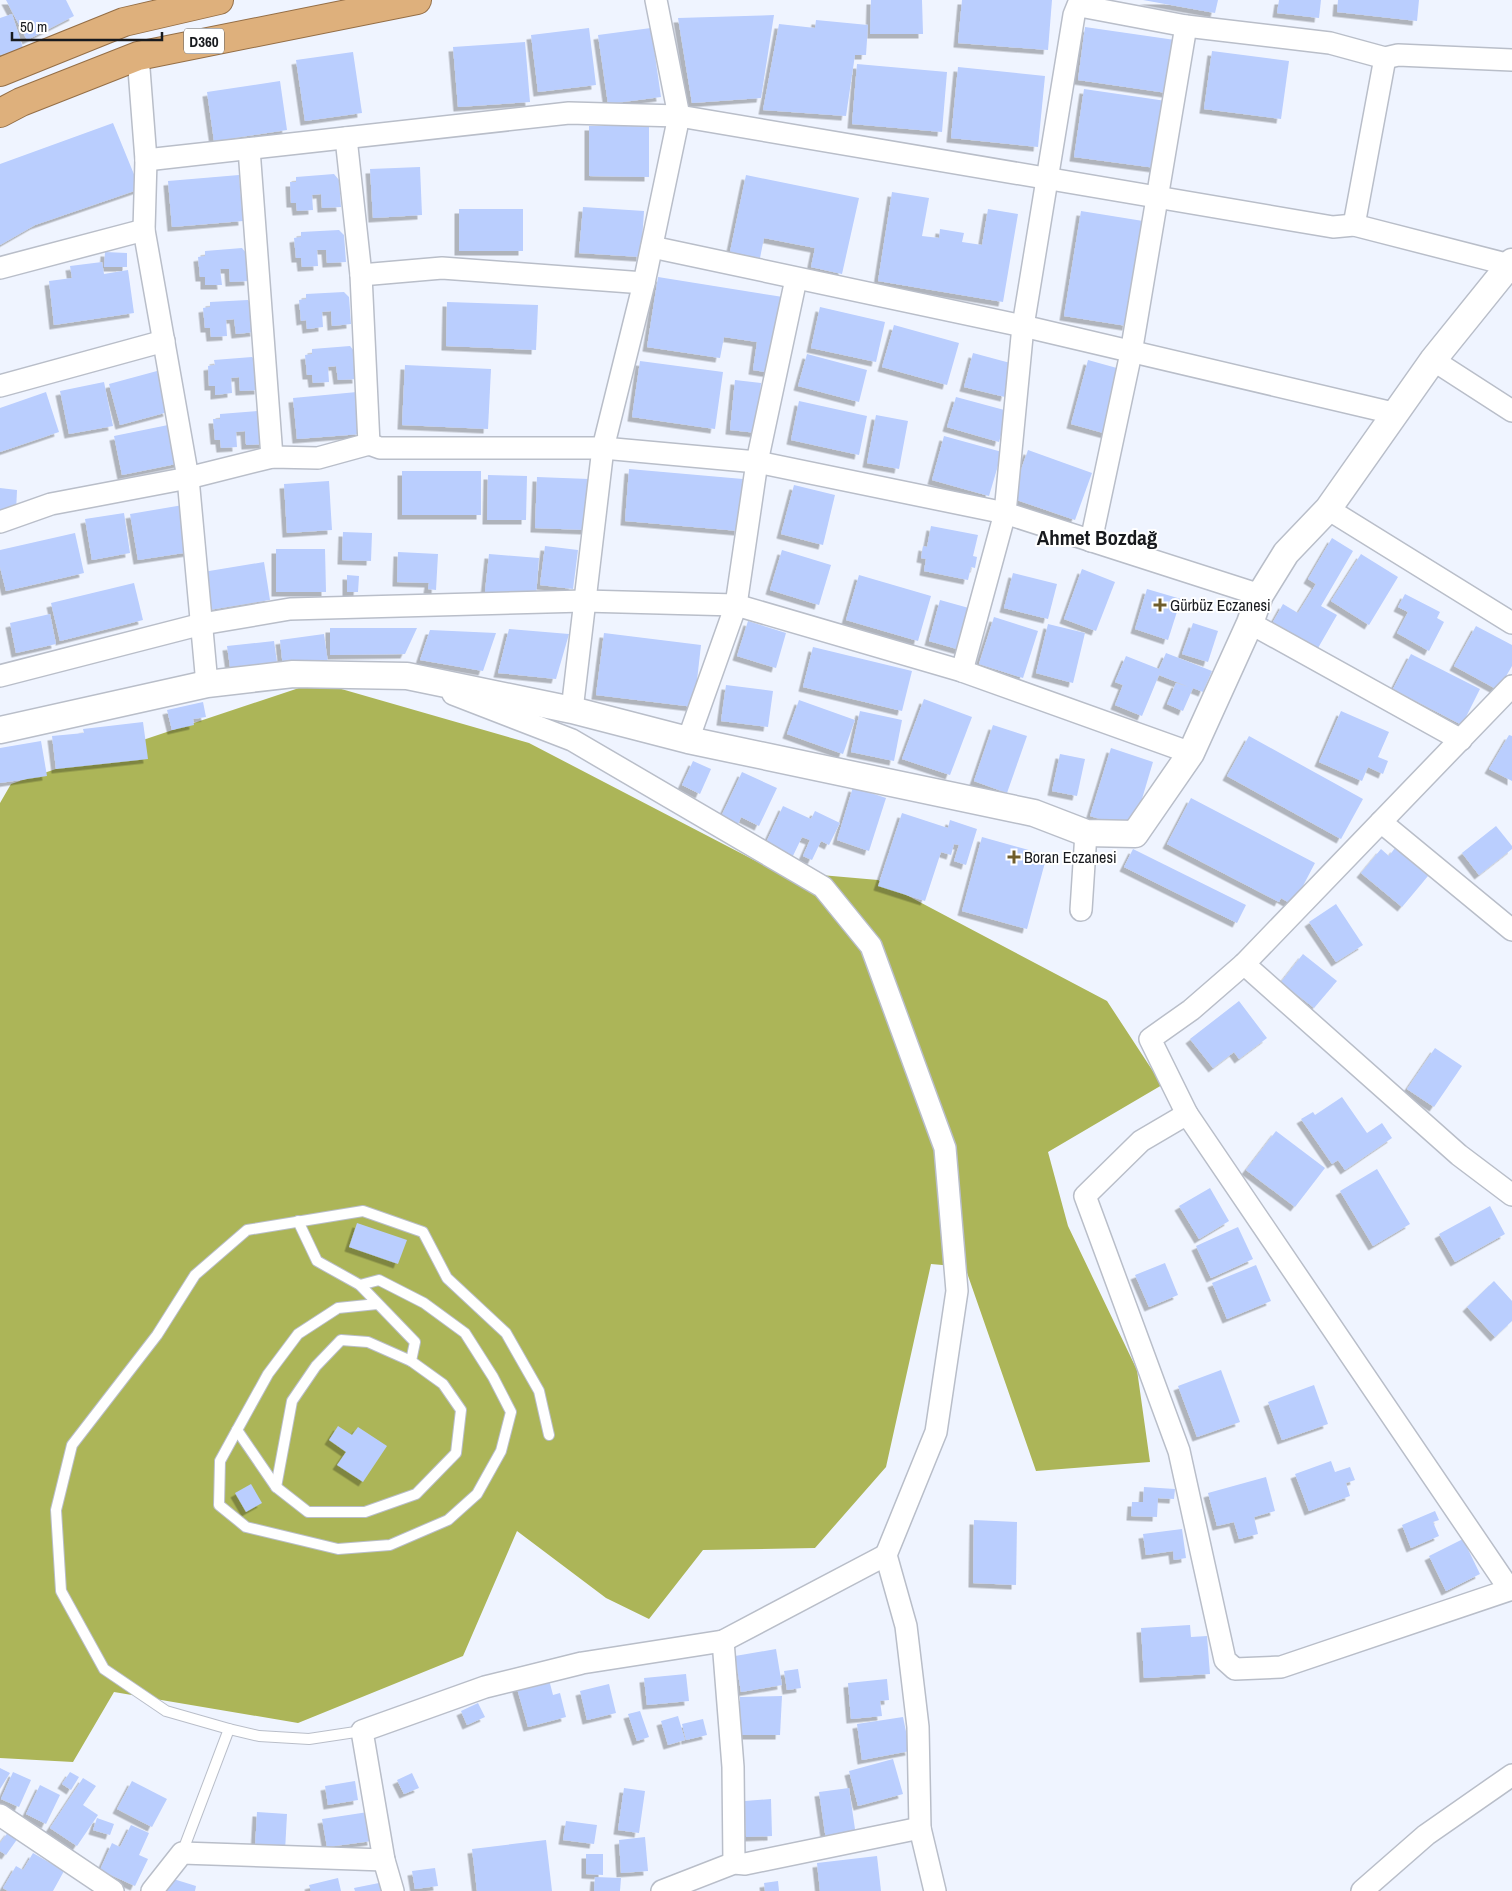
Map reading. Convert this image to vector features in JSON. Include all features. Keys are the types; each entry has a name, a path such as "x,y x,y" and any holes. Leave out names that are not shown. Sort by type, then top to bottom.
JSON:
{"highway":[{"name":"D360","path":"0,72 124,22 219,0"},
{"name":"D360","path":"0,113 21,102 138,56 417,0"}],"street":[{"path":"572,710 603,448 644,283 679,116 656,0"},
{"path":"962,671 1005,513 1023,326 1074,15 1080,3 1186,26 1330,43 1385,58 1398,55 1512,60"},
{"path":"1091,541 1131,353 1186,26"},
{"path":"138,56 146,160 144,230 188,478 207,684"},
{"path":"1354,225 1385,58"},
{"path":"0,730 207,684 293,674 407,676 572,710 688,740 1034,813 1086,833 1135,834 1190,753 1250,623 1260,595 1286,553 1328,509 1397,414 1433,360 1511,264 1354,225 1333,227 679,116 569,113 146,160"},
{"path":"346,138 361,275 369,444"},
{"path":"249,149 272,457"},
{"path":"0,268 144,230"},
{"path":"652,247 1023,326 1131,353 1397,414"},
{"path":"361,275 442,268 644,283"},
{"path":"688,740 736,605 757,462 796,279"},
{"path":"0,386 164,341"},
{"path":"1433,360 1512,411"},
{"path":"0,522 52,504 188,478 272,457 318,458 369,444 380,448 603,448 757,462 1005,513 1260,595"},
{"path":"1328,509 1512,623"},
{"path":"0,676 202,624 290,609 584,601 736,605 962,671 1190,753"},
{"path":"1250,623 1461,740"},
{"path":"407,676 572,740 823,887 871,946 945,1148 958,1291 936,1432 886,1555 906,1626 918,1727 920,1828 935,1891"},
{"path":"1187,1114 1141,1141 1085,1196 1179,1451 1224,1660 1235,1669 1281,1668 1511,1590 1187,1114 1150,1039 1191,1010 1244,964 1512,686"},
{"path":"1380,822 1512,930"},
{"path":"1080,910 1086,833"},
{"path":"1244,964 1459,1155 1512,1196"},
{"path":"393,1891 384,1860 362,1731 494,1685 582,1663 723,1641 886,1555"},
{"path":"723,1641 733,1767 734,1863"},
{"path":"1362,1891 1426,1835 1512,1775"},
{"path":"0,1815 105,1890"},
{"path":"662,1891 734,1863 746,1864 920,1828"},
{"path":"152,1891 182,1853 384,1860"}],"lane":[{"path":"362,1731 309,1739 259,1736 229,1729 166,1711 104,1669 61,1591 56,1510 72,1444 157,1335 195,1275 247,1230 363,1211 423,1232 448,1278 506,1333 539,1391 549,1434"},
{"path":"298,1221 317,1261 360,1285 415,1342 411,1361"},
{"path":"360,1285 379,1280 424,1303 466,1333 493,1377 511,1412 501,1451 477,1494 448,1520 390,1545 338,1549 246,1526 219,1505 220,1460 268,1374 298,1334 338,1308 377,1304"},
{"path":"237,1430 276,1487 308,1512 365,1512 416,1494 456,1453 461,1410 443,1384 411,1361 368,1342 341,1340 316,1366 292,1401 276,1487"},
{"path":"182,1853 229,1729"}],"green space":[{"path":"317,682 529,743 775,871 878,880 1107,1001 1162,1085 1048,1152 1068,1226 1137,1370 1150,1462 1036,1471 965,1267 931,1264 886,1467 815,1548 703,1550 649,1619 606,1598 517,1531 463,1656 298,1723 114,1692 73,1762 0,1758 0,803 11,784"}],"building":[{"path":"6,0 66,0 74,16 27,40"},
{"path":"871,0 922,0 923,34 870,34"},
{"path":"962,0 1052,0 1048,50 958,43"},
{"path":"1143,0 1218,0 1215,13"},
{"path":"1279,0 1321,0 1319,18 1277,13"},
{"path":"1338,0 1419,0 1417,21 1337,12"},
{"path":"12,14 23,48 0,55 0,18"},
{"path":"774,15 761,98 692,103 678,18"},
{"path":"816,20 868,25 866,55 855,55 846,116 763,110 779,24 815,28"},
{"path":"1085,27 1175,40 1167,93 1078,80"},
{"path":"589,28 596,85 538,92 531,35"},
{"path":"651,28 661,97 608,104 598,35"},
{"path":"525,42 530,102 458,107 453,47"},
{"path":"1212,51 1289,61 1281,119 1204,109"},
{"path":"353,52 362,113 305,121 296,60"},
{"path":"857,64 947,72 942,132 852,124"},
{"path":"958,67 1045,76 1038,147 951,138"},
{"path":"280,81 287,130 214,141 207,92"},
{"path":"1084,89 1166,101 1156,168 1074,157"},
{"path":"113,123 140,189 35,225 0,245 0,164"},
{"path":"589,126 649,126 649,177 589,176"},
{"path":"420,167 422,215 373,218 370,169"},
{"path":"334,174 339,180 341,207 322,208 321,194 312,195 313,210 297,211 296,203 291,203 290,182 296,182 296,177"},
{"path":"239,175 243,221 172,227 168,181"},
{"path":"746,175 859,198 842,274 811,267 815,248 764,238 760,258 730,252"},
{"path":"892,192 929,198 922,236 939,238 940,229 964,233 962,242 982,245 988,209 1018,214 1003,302 878,281"},
{"path":"583,207 644,211 641,257 579,253"},
{"path":"459,209 523,209 523,251 459,251"},
{"path":"1081,211 1143,221 1127,326 1064,316"},
{"path":"339,230 344,235 346,262 327,263 326,250 317,250 318,266 302,267 301,258 296,258 294,238 301,237 301,232"},
{"path":"242,248 247,254 249,281 230,282 229,269 220,269 222,285 205,285 205,277 200,277 198,257 205,256 205,251"},
{"path":"105,252 127,253 127,267 104,267"},
{"path":"102,262 104,274 128,270 134,313 54,325 49,281 72,278 70,266"},
{"path":"658,277 783,297 772,373 753,370 757,342 724,337 720,358 647,347"},
{"path":"344,292 349,297 351,324 332,326 331,311 322,312 323,327 307,329 306,320 301,321 299,300 306,299 306,294"},
{"path":"248,300 252,305 255,332 236,334 234,319 226,320 227,336 211,337 210,328 205,328 203,308 210,307 210,302"},
{"path":"447,302 538,305 536,350 446,346"},
{"path":"820,307 885,322 876,362 811,348"},
{"path":"894,325 959,343 947,385 882,367"},
{"path":"350,346 355,352 357,379 338,380 336,366 328,367 329,382 313,383 312,375 307,375 305,355 312,354 312,349"},
{"path":"973,353 1014,364 1005,397 964,387"},
{"path":"807,354 867,370 859,402 798,386"},
{"path":"252,357 258,363 259,390 240,391 239,377 231,378 232,393 215,395 215,386 209,386 208,366 215,365 214,360"},
{"path":"1088,360 1124,370 1107,434 1071,424"},
{"path":"640,361 723,372 715,429 632,417"},
{"path":"405,365 491,369 488,429 402,425"},
{"path":"157,371 168,412 120,425 109,384"},
{"path":"735,380 761,383 757,433 730,430"},
{"path":"104,382 113,426 69,434 60,391"},
{"path":"46,392 59,432 0,452 0,408"},
{"path":"357,392 361,434 297,439 293,398"},
{"path":"956,397 1008,411 999,442 947,427"},
{"path":"799,401 867,416 859,455 791,440"},
{"path":"258,411 263,417 265,444 246,445 245,431 236,432 237,447 221,448 220,440 215,440 213,419 220,419 220,414"},
{"path":"876,415 908,421 899,469 867,463"},
{"path":"173,424 181,463 122,475 114,436"},
{"path":"944,436 1002,452 989,496 932,480"},
{"path":"1028,450 1092,473 1075,520 1011,498"},
{"path":"629,469 743,479 739,531 625,521"},
{"path":"402,471 481,471 481,515 402,515"},
{"path":"488,475 527,476 526,520 487,520"},
{"path":"537,477 589,479 587,530 535,528"},
{"path":"329,481 332,530 287,533 284,484"},
{"path":"794,485 835,495 823,545 781,534"},
{"path":"0,488 17,490 16,512 0,510"},
{"path":"183,505 190,552 138,560 130,514"},
{"path":"124,513 130,553 92,560 85,519"},
{"path":"931,526 978,535 973,556 977,557 975,568 971,567 968,580 924,571 926,559 921,558 923,546 927,547"},
{"path":"343,532 372,533 371,561 342,560"},
{"path":"75,533 84,573 6,591 0,567 0,550"},
{"path":"1332,538 1353,551 1321,606 1337,615 1318,648 1273,622 1283,604 1298,613 1316,584 1308,579"},
{"path":"545,546 578,550 573,589 540,585"},
{"path":"276,549 325,549 326,592 276,592"},
{"path":"782,550 831,565 819,605 770,590"},
{"path":"398,552 438,554 436,590 428,589 429,583 397,582"},
{"path":"489,554 539,558 536,597 485,592"},
{"path":"1361,554 1398,577 1369,625 1331,601"},
{"path":"264,562 270,600 209,610 203,572"},
{"path":"1082,569 1115,582 1096,631 1064,619"},
{"path":"1013,573 1057,584 1048,619 1004,608"},
{"path":"347,575 359,576 358,592 347,592"},
{"path":"859,575 931,596 918,641 846,620"},
{"path":"134,583 143,620 60,641 51,603"},
{"path":"1147,589 1181,599 1168,640 1135,629"},
{"path":"1405,594 1440,612 1437,618 1444,622 1429,651 1397,633 1408,612 1398,607"},
{"path":"940,600 976,610 964,651 929,641"},
{"path":"50,614 56,644 16,653 10,623"},
{"path":"994,617 1038,631 1023,678 979,664"},
{"path":"748,621 786,633 776,668 737,656"},
{"path":"1193,623 1218,631 1208,662 1182,654"},
{"path":"1048,624 1085,633 1073,683 1036,673"},
{"path":"1476,626 1512,645 1512,666 1498,690 1454,666"},
{"path":"330,628 417,628 405,654 330,655"},
{"path":"509,629 569,634 556,679 498,673"},
{"path":"430,630 496,633 483,671 420,660"},
{"path":"604,633 701,645 694,707 596,695"},
{"path":"324,634 328,663 283,668 280,640"},
{"path":"274,641 278,669 231,674 227,646"},
{"path":"813,647 912,671 902,711 803,687"},
{"path":"1166,653 1212,671 1203,692 1193,688 1183,711 1167,704 1176,683 1189,687 1159,675 1142,716 1115,705 1123,685 1115,682 1126,656 1159,669"},
{"path":"1411,654 1480,689 1462,725 1393,689"},
{"path":"726,685 773,691 768,727 721,721"},
{"path":"924,699 972,717 950,775 902,759"},
{"path":"799,700 855,720 843,754 787,734"},
{"path":"203,702 206,717 193,719 194,725 172,730 167,710"},
{"path":"860,711 902,720 894,761 851,752"},
{"path":"1341,711 1389,732 1378,757 1388,761 1383,774 1368,767 1362,781 1319,762"},
{"path":"143,722 148,759 56,769 52,736 84,733 83,729"},
{"path":"993,725 1027,736 1007,793 974,781"},
{"path":"1509,735 1512,736 1512,781 1489,769"},
{"path":"1249,736 1363,799 1341,839 1227,776"},
{"path":"41,741 47,776 0,783 0,748"},
{"path":"1111,748 1153,762 1133,829 1090,816"},
{"path":"1060,754 1085,759 1077,796 1052,791"},
{"path":"693,761 711,769 700,794 682,785"},
{"path":"742,772 777,788 759,826 741,817 737,827 720,819"},
{"path":"853,787 886,798 869,851 837,840"},
{"path":"1191,798 1315,863 1293,905 1281,898 1279,902 1167,844"},
{"path":"783,806 811,819 815,811 840,823 829,845 821,841 812,860 803,856 810,840 802,837 791,860 764,847"},
{"path":"902,813 948,828 950,820 977,829 966,865 954,861 959,845 954,844 951,855 941,852 925,901 878,886"},
{"path":"1496,826 1512,846 1512,849 1479,875 1462,853"},
{"path":"982,837 1047,855 1027,929 962,911"},
{"path":"1395,848 1428,876 1402,907 1361,873 1381,849 1389,856"},
{"path":"1133,849 1246,905 1237,923 1124,867"},
{"path":"1336,904 1363,945 1336,962 1309,922"},
{"path":"1303,954 1337,981 1314,1008 1281,982"},
{"path":"1239,1001 1267,1038 1239,1059 1234,1052 1213,1068 1190,1039"},
{"path":"1435,1048 1462,1066 1434,1107 1407,1089"},
{"path":"1342,1097 1367,1133 1382,1123 1392,1138 1345,1170 1338,1160 1332,1164 1301,1119 1313,1112 1315,1115"},
{"path":"1276,1131 1325,1168 1295,1207 1246,1170"},
{"path":"1377,1169 1410,1224 1373,1246 1340,1191"},
{"path":"1210,1188 1229,1221 1199,1239 1179,1206"},
{"path":"1490,1206 1505,1234 1455,1262 1439,1234"},
{"path":"357,1223 407,1240 398,1264 349,1247"},
{"path":"1238,1227 1253,1259 1211,1278 1196,1246"},
{"path":"1165,1263 1178,1295 1149,1307 1135,1275"},
{"path":"1256,1265 1271,1301 1227,1319 1212,1283"},
{"path":"1494,1281 1512,1301 1512,1321 1495,1337 1467,1307"},
{"path":"1221,1370 1240,1422 1197,1437 1178,1386"},
{"path":"1314,1385 1328,1424 1282,1440 1268,1402"},
{"path":"338,1426 352,1435 358,1427 387,1446 363,1482 337,1465 346,1452 329,1440"},
{"path":"1331,1461 1335,1472 1350,1467 1355,1480 1346,1483 1350,1496 1309,1511 1295,1474"},
{"path":"1266,1477 1275,1511 1254,1517 1258,1534 1239,1539 1234,1522 1217,1526 1208,1493"},
{"path":"251,1484 262,1503 246,1512 235,1493"},
{"path":"1144,1487 1175,1489 1174,1499 1158,1498 1157,1517 1131,1516 1132,1502 1143,1502"},
{"path":"1435,1511 1439,1520 1433,1522 1439,1536 1411,1548 1402,1525"},
{"path":"974,1520 1017,1522 1016,1585 973,1583"},
{"path":"1182,1529 1186,1558 1174,1560 1173,1551 1146,1555 1143,1534"},
{"path":"1463,1539 1480,1574 1446,1591 1429,1556"},
{"path":"1190,1625 1191,1637 1207,1636 1210,1674 1144,1678 1141,1628"},
{"path":"776,1649 782,1685 741,1692 735,1656"},
{"path":"798,1669 801,1688 787,1690 784,1671"},
{"path":"686,1674 689,1701 647,1705 644,1678"},
{"path":"548,1676 553,1695 560,1693 566,1717 528,1727 516,1685"},
{"path":"887,1679 889,1700 880,1701 882,1716 851,1719 848,1683"},
{"path":"609,1684 616,1713 587,1720 580,1691"},
{"path":"782,1696 780,1735 740,1735 740,1697"},
{"path":"478,1703 485,1717 467,1725 461,1711"},
{"path":"640,1711 649,1737 637,1741 628,1714"},
{"path":"678,1716 685,1740 668,1745 661,1721"},
{"path":"903,1717 910,1751 862,1760 857,1724"},
{"path":"703,1719 707,1735 686,1740 682,1724"},
{"path":"893,1759 903,1794 858,1806 849,1771"},
{"path":"0,1768 10,1773 0,1789"},
{"path":"13,1772 31,1780 19,1807 1,1799"},
{"path":"70,1772 79,1777 71,1790 62,1784"},
{"path":"412,1773 419,1788 404,1794 397,1780"},
{"path":"83,1778 96,1786 83,1805 98,1815 77,1846 50,1828"},
{"path":"132,1781 167,1799 152,1827 117,1809"},
{"path":"355,1781 358,1800 328,1805 325,1786"},
{"path":"40,1785 60,1795 46,1824 26,1814"},
{"path":"624,1788 645,1791 639,1833 618,1830"},
{"path":"849,1788 856,1836 826,1840 819,1792"},
{"path":"771,1799 772,1836 746,1837 745,1801"},
{"path":"257,1812 287,1814 285,1851 255,1849"},
{"path":"368,1812 372,1841 327,1847 322,1819"},
{"path":"97,1818 114,1824 110,1835 93,1830"},
{"path":"566,1821 597,1825 594,1844 563,1840"},
{"path":"131,1825 149,1833 139,1855 148,1859 135,1886 100,1870 112,1843 120,1847"},
{"path":"9,1831 18,1838 6,1855 0,1851 0,1843"},
{"path":"645,1837 648,1871 621,1873 619,1840"},
{"path":"546,1840 552,1891 477,1891 472,1849"},
{"path":"33,1853 64,1871 53,1891 8,1891 3,1888 16,1866 23,1870"},
{"path":"586,1854 603,1854 603,1875 586,1874"},
{"path":"877,1856 881,1891 820,1891 817,1863"},
{"path":"435,1868 438,1886 415,1889 412,1871"},
{"path":"167,1877 196,1886 195,1891 163,1891"},
{"path":"595,1877 621,1878 620,1891 594,1891"},
{"path":"338,1878 341,1891 311,1891 309,1885"},
{"path":"389,1881 391,1891 355,1891 354,1888"},
{"path":"778,1881 779,1891 765,1891 764,1883"}],"place":[{"name":"Gürbüz Eczanesi","path":"1160,605"},
{"name":"Boran Eczanesi","path":"1014,857"}],"district":[{"name":"Ahmet Bozdağ","path":"1097,537"}]}
